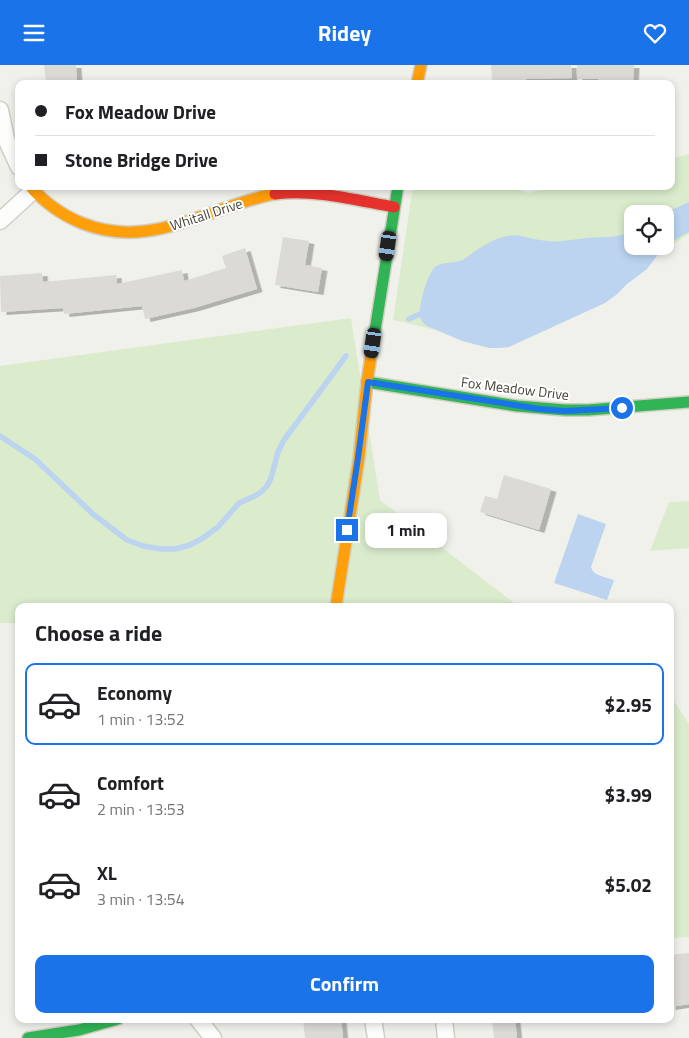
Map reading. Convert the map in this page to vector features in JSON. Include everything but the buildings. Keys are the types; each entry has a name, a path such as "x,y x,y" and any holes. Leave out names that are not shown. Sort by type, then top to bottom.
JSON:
{"street":[{"path":"419,80 421,65"},
{"path":"0,110 6,139 15,158"},
{"path":"0,221 30,190"},
{"name":"Whitall Drive","path":"34,190 56,210 80,222 107,230 128,232 162,228 254,199 292,192 322,194 394,207"},
{"path":"336,603 397,190"},
{"name":"Fox Meadow Drive","path":"368,382 517,406 565,411 689,402"},
{"path":"28,1038 79,1030 104,1023"},
{"path":"201,1023 213,1038"},
{"path":"374,1023 376,1038"},
{"path":"444,1023 446,1038"}],"green space":[{"path":"689,154 689,234 674,243 674,205 624,205 624,255 656,255 509,347 393,320 412,190 518,190 528,193 540,190 675,190 675,158"},
{"path":"351,318 380,500 514,603 15,603 15,623 0,623 0,366"},
{"path":"689,501 689,548 650,551 669,502"},
{"path":"674,701 689,724 689,937 674,938"}],"water":[{"path":"689,202 689,232 674,240 674,209"},
{"path":"624,234 624,255 658,255 647,269 605,303 509,347 489,348 462,341 427,326 420,318 422,298 430,275 436,266 463,260 482,247 502,237 517,235 557,242"},
{"path":"578,514 606,524 591,567 597,574 614,580 607,600 554,583"}],"waterway":[{"path":"409,319 425,312"},
{"path":"0,436 35,459 93,514 127,540 143,546 175,549 190,545 203,538 218,527 239,503 255,496 267,486 284,440 346,356"}],"traffic: fast":[{"path":"371,356 397,190"},
{"path":"367,382 517,406 565,410 689,402"},
{"path":"28,1038 79,1030 104,1023"}],"traffic: slow":[{"path":"418,80 421,65"},
{"path":"34,190 54,208 82,223 97,228 129,232 155,230 275,194"},
{"path":"336,603 359,458 371,356"}],"traffic: jam":[{"path":"275,194 320,194 394,207"}],"route":[{"path":"347,530 368,382 540,409 565,411 622,408"}]}
